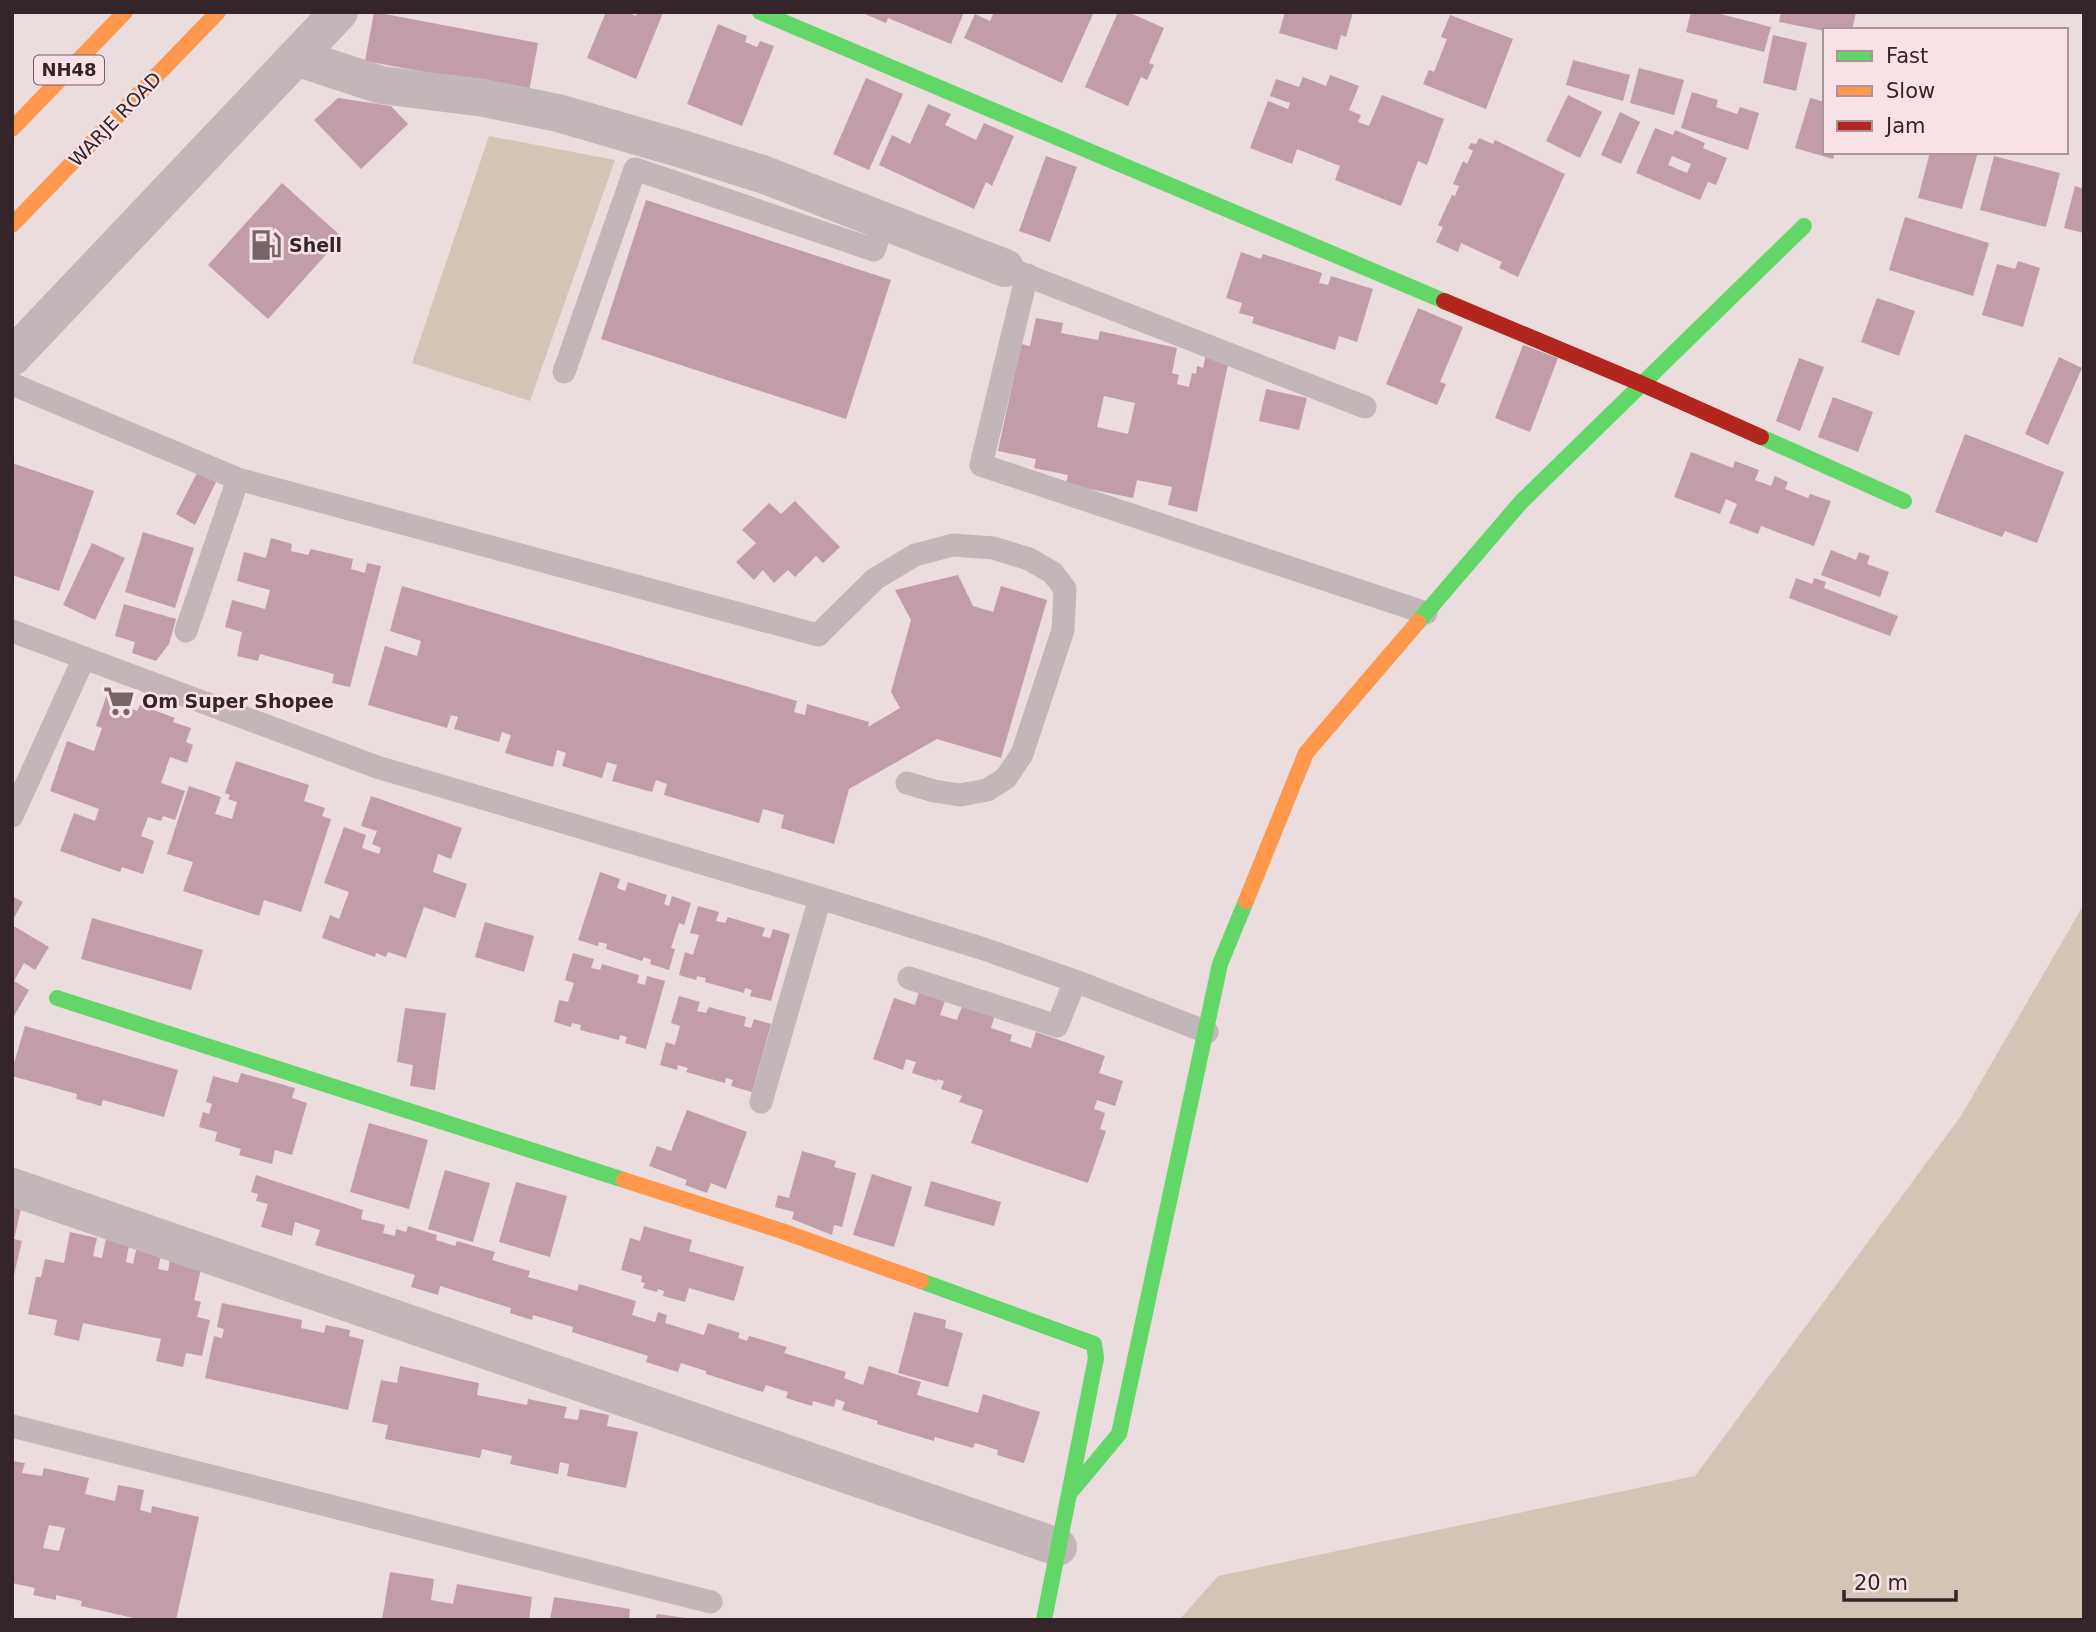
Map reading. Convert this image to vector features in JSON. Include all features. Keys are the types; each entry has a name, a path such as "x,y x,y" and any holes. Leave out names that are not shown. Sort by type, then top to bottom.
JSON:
{"main road":[{"name":"NH48","path":"12,128 125,12"},
{"name":"WARJE ROAD","path":"12,225 218,12"},
{"path":"760,12 1642,384 1904,501"},
{"path":"1069,1494 1119,1434 1220,964 1306,753 1522,501 1804,226"},
{"path":"57,998 782,1231 1094,1344 1096,1358 1044,1620"}],"street":[{"path":"12,357 339,12"},
{"path":"296,57 381,85 484,98 558,113 762,174 1016,272"},
{"path":"12,1187 1058,1547"}],"lane":[{"path":"564,372 635,169 874,250 884,220"},
{"path":"1365,407 1016,272 981,465 1426,613"},
{"path":"12,384 238,479 818,635 874,579 915,555 953,545 993,548 1029,559 1053,573 1065,589 1063,630 1022,754 1006,778 987,790 960,794 934,791 906,783"},
{"path":"186,631 238,479"},
{"path":"12,631 377,767 984,949 1207,1032"},
{"path":"12,816 84,658"},
{"path":"761,1102 820,898"},
{"path":"909,978 1057,1026 1075,981"},
{"path":"12,1426 711,1602"}],"shaded area":[{"path":"489,136 615,160 530,401 412,363"},
{"path":"2084,904 2084,1620 1179,1620 1218,1576 1695,1476 1961,1116"}],"building":[{"path":"374,12 538,43 529,91 365,61"},
{"path":"606,12 628,12 636,16 638,12 663,13 636,79 587,58"},
{"path":"860,12 964,12 951,44 888,18 886,23"},
{"path":"994,12 1094,12 1062,83 964,38 975,14 990,21"},
{"path":"1118,12 1128,12 1164,28 1149,63 1154,65 1147,80 1141,77 1128,106 1085,87"},
{"path":"1285,12 1353,12 1346,37 1341,35 1337,50 1279,33"},
{"path":"1691,12 1713,12 1771,27 1764,52 1686,32"},
{"path":"1781,12 1856,12 1852,28 1823,28 1823,31 1779,22"},
{"path":"1450,15 1513,39 1486,109 1423,84 1429,70 1434,72 1447,39 1441,37"},
{"path":"718,24 747,36 745,42 757,47 760,41 774,46 742,126 687,104"},
{"path":"1773,35 1807,43 1796,91 1763,83"},
{"path":"1573,60 1630,75 1623,101 1566,85"},
{"path":"1639,68 1684,80 1674,115 1630,103"},
{"path":"1330,75 1359,86 1349,110 1361,115 1358,122 1369,126 1382,95 1444,119 1427,165 1418,161 1401,206 1335,180 1340,166 1297,149 1292,164 1250,148 1268,101 1288,109 1290,103 1270,96 1276,79 1299,87 1303,77 1326,86"},
{"path":"866,78 903,94 869,170 833,154"},
{"path":"1692,92 1718,100 1716,107 1737,114 1740,107 1759,113 1748,150 1681,128"},
{"path":"1568,95 1602,112 1580,158 1546,141"},
{"path":"338,98 391,106 408,124 361,169 314,120"},
{"path":"1810,98 1823,101 1823,154 1834,154 1833,159 1795,148"},
{"path":"928,104 951,114 945,125 976,140 984,123 1014,136 992,186 986,182 974,209 879,165 892,135 910,144"},
{"path":"1620,112 1640,122 1621,164 1601,155"},
{"path":"1655,128 1673,135 1675,130 1705,143 1703,148 1727,158 1716,185 1708,182 1700,200 1636,173","holes":["1672,156 1691,164 1687,173 1668,165"]},
{"path":"1479,138 1493,144 1495,140 1565,174 1518,277 1499,268 1502,262 1461,243 1458,252 1436,242 1443,227 1438,225 1459,186 1453,184 1463,161 1467,164 1473,151 1468,148 1471,143 1476,144"},
{"path":"1929,154 1977,154 1962,209 1918,198"},
{"path":"1046,156 1077,167 1050,242 1019,231"},
{"path":"1994,156 2060,173 2046,227 1980,210"},
{"path":"282,183 342,237 268,319 208,265"},
{"path":"2075,186 2084,189 2084,233 2064,228"},
{"path":"646,200 891,280 846,419 601,339"},
{"path":"1905,217 1989,243 1973,296 1889,270"},
{"path":"1241,252 1261,259 1263,254 1322,273 1319,283 1328,285 1331,276 1373,289 1357,342 1339,336 1335,350 1252,323 1254,317 1239,313 1242,303 1226,298"},
{"path":"2018,261 2040,268 2023,327 1982,315 1997,264 2015,269"},
{"path":"1877,298 1915,311 1899,356 1861,342"},
{"path":"1418,308 1463,327 1440,382 1446,384 1437,405 1386,384"},
{"path":"1036,318 1063,323 1061,333 1098,340 1100,331 1177,348 1172,373 1179,375 1177,384 1189,387 1192,373 1196,374 1197,366 1203,368 1206,354 1229,359 1197,512 1168,505 1172,487 1137,480 1133,498 1066,484 1068,475 1034,468 1036,459 998,451 1021,344 1030,346","holes":["1104,396 1135,403 1128,434 1097,427"]},
{"path":"1523,345 1558,358 1530,432 1495,418"},
{"path":"2059,357 2082,368 2048,445 2025,434"},
{"path":"1799,358 1824,367 1800,431 1776,421"},
{"path":"1266,389 1307,398 1299,430 1259,421"},
{"path":"1833,397 1873,412 1858,452 1818,437"},
{"path":"1965,434 2064,472 2037,543 2005,531 2002,537 1935,512"},
{"path":"1691,452 1733,468 1735,461 1759,470 1755,480 1771,486 1775,476 1788,482 1785,489 1808,498 1810,494 1831,501 1814,546 1761,526 1758,534 1729,523 1737,504 1726,499 1720,514 1674,497"},
{"path":"12,463 94,491 59,591 12,575"},
{"path":"197,473 216,482 195,525 176,514"},
{"path":"795,501 840,547 823,563 816,556 795,577 788,570 774,583 763,570 754,580 736,562 756,543 742,530 769,503 781,514"},
{"path":"143,532 194,548 175,608 125,592"},
{"path":"271,538 292,544 291,551 308,555 311,549 353,559 351,569 365,573 367,563 381,566 350,687 332,683 334,674 260,654 258,661 237,656 242,632 225,627 232,600 265,609 270,590 237,581 244,552 266,558"},
{"path":"92,543 125,558 95,620 63,605"},
{"path":"1831,550 1856,560 1859,552 1870,556 1867,564 1889,572 1880,597 1821,575"},
{"path":"958,575 973,606 993,612 1001,586 1047,600 1001,758 937,739 849,789 834,844 781,828 784,815 763,809 759,823 664,795 667,784 656,780 652,792 612,781 617,765 607,762 602,778 562,766 566,753 557,750 553,767 505,753 511,735 502,732 499,742 454,729 458,717 451,715 447,728 368,705 385,646 417,656 421,641 390,631 402,586 797,701 794,712 805,715 807,704 869,722 868,727 900,708 891,692 911,620 895,590"},
{"path":"1796,578 1812,584 1814,578 1826,582 1824,588 1898,616 1890,636 1789,598"},
{"path":"124,604 176,619 169,644 156,661 132,653 135,642 115,636"},
{"path":"107,694 120,698 118,704 137,711 140,705 175,718 173,722 191,728 186,742 193,745 187,763 170,757 161,783 185,791 175,820 163,816 161,821 148,817 141,836 154,841 143,874 122,867 120,872 60,851 74,813 95,821 99,809 50,791 67,741 94,751 102,728 96,726"},
{"path":"236,761 309,785 304,801 325,808 322,816 331,819 301,912 264,900 259,916 183,891 193,862 167,854 189,786 221,797 215,814 232,819 237,802 228,799 230,795 225,793"},
{"path":"371,796 462,828 451,859 438,854 433,872 467,884 455,918 424,907 406,958 388,952 386,957 376,953 375,957 322,938 330,915 339,919 349,892 324,883 344,827 366,835 362,848 379,854 381,848 372,844 377,831 361,826"},
{"path":"600,872 620,879 617,888 625,891 628,882 667,895 664,904 669,906 672,896 691,903 684,925 679,923 671,948 675,949 669,970 650,964 651,960 644,957 642,961 606,949 607,944 599,942 598,946 578,940"},
{"path":"12,896 23,902 12,921"},
{"path":"698,906 719,912 716,921 725,923 728,917 765,928 762,936 770,938 773,929 790,934 771,1001 750,996 752,990 745,988 744,993 705,982 706,978 697,976 696,980 679,975 685,952 693,955 699,935 690,933"},
{"path":"92,918 203,950 191,990 81,959"},
{"path":"485,922 534,936 524,972 475,957"},
{"path":"12,925 49,947 35,970 24,963 14,981 29,990 14,1016 12,1015"},
{"path":"573,953 594,959 591,968 600,970 602,964 639,975 637,983 645,985 647,976 665,981 646,1049 625,1043 627,1037 620,1035 619,1040 580,1030 581,1025 572,1023 571,1027 554,1022 559,1000 568,1002 574,983 565,980"},
{"path":"920,989 946,998 940,1015 957,1020 963,1004 995,1015 991,1028 1012,1035 1010,1041 1031,1048 1036,1032 1105,1056 1099,1073 1123,1081 1115,1106 1097,1100 1094,1109 1105,1113 1100,1129 1106,1131 1088,1183 971,1143 983,1110 959,1102 962,1096 941,1089 944,1081 912,1073 916,1062 906,1059 903,1070 873,1059 894,998 915,1005"},
{"path":"679,996 700,1002 697,1011 706,1013 709,1007 746,1017 744,1026 751,1028 754,1019 771,1024 752,1092 731,1086 733,1080 726,1078 725,1083 686,1072 688,1068 678,1065 677,1070 660,1065 666,1042 675,1045 680,1026 671,1023"},
{"path":"405,1008 446,1013 435,1090 410,1086 413,1065 397,1062"},
{"path":"25,1026 178,1070 164,1117 103,1100 101,1106 76,1099 77,1094 12,1076"},
{"path":"241,1073 295,1088 292,1098 307,1103 292,1155 275,1150 272,1164 239,1155 241,1149 215,1141 217,1132 199,1127 203,1112 209,1114 212,1104 206,1102 213,1076 238,1083"},
{"path":"687,1110 747,1132 726,1189 711,1183 707,1193 685,1185 687,1180 649,1166 657,1146 671,1151"},
{"path":"369,1123 428,1140 409,1209 350,1192"},
{"path":"802,1151 836,1161 834,1167 856,1173 842,1227 834,1225 832,1235 792,1219 794,1212 775,1207 778,1195 789,1198"},
{"path":"445,1170 490,1183 473,1242 428,1229"},
{"path":"872,1174 912,1187 894,1247 853,1235"},
{"path":"256,1175 363,1210 361,1219 385,1225 383,1233 395,1236 396,1229 406,1232 408,1226 437,1235 436,1240 455,1246 457,1241 495,1252 492,1260 530,1271 528,1277 577,1291 579,1284 636,1301 632,1315 655,1322 658,1312 667,1315 665,1323 704,1335 708,1323 740,1333 738,1338 747,1341 749,1336 787,1347 784,1353 846,1372 844,1378 863,1385 869,1366 921,1382 917,1395 978,1413 983,1394 1040,1412 1024,1463 997,1455 998,1450 975,1443 973,1448 935,1437 934,1441 877,1424 878,1421 842,1410 845,1402 836,1399 834,1407 813,1401 812,1406 786,1398 788,1392 766,1385 763,1392 681,1363 678,1372 646,1362 648,1356 572,1332 573,1327 533,1315 532,1320 510,1313 511,1308 440,1286 438,1295 411,1287 415,1275 315,1245 320,1230 295,1222 292,1236 261,1227 268,1204 256,1201 258,1194 251,1192"},
{"path":"931,1181 1001,1202 994,1226 924,1206"},
{"path":"516,1182 567,1196 550,1257 499,1242"},
{"path":"12,1197 23,1200 14,1239 22,1241 13,1279"},
{"path":"644,1226 692,1240 689,1251 744,1267 734,1301 689,1288 685,1302 663,1296 664,1291 643,1288 645,1283 641,1282 642,1276 621,1270 630,1238 640,1241"},
{"path":"70,1232 97,1238 93,1256 102,1258 106,1239 129,1245 126,1262 133,1264 137,1246 162,1251 158,1269 168,1271 171,1253 203,1260 194,1300 201,1302 197,1317 210,1320 202,1356 186,1353 183,1367 156,1361 161,1339 83,1323 79,1341 54,1335 57,1320 28,1314 36,1277 41,1277 45,1259 64,1263"},
{"path":"222,1303 302,1320 301,1328 324,1333 326,1325 350,1330 349,1336 364,1340 348,1410 205,1378 214,1336 222,1338 224,1329 217,1327"},
{"path":"914,1312 946,1320 945,1328 963,1333 948,1387 898,1373"},
{"path":"400,1366 479,1383 477,1395 527,1405 528,1399 567,1407 564,1418 578,1420 580,1409 609,1415 607,1426 638,1432 626,1488 567,1476 569,1464 560,1462 558,1474 510,1464 512,1456 482,1449 480,1458 385,1439 388,1425 372,1422 381,1380 397,1383"},
{"path":"12,1461 25,1463 22,1473 42,1476 44,1468 89,1478 85,1494 115,1501 118,1485 144,1490 140,1510 151,1513 152,1506 199,1517 176,1620 142,1620 81,1606 82,1601 56,1595 56,1600 33,1595 35,1588 12,1583","holes":["49,1525 65,1528 59,1551 43,1548"]},
{"path":"390,1572 434,1579 431,1600 453,1604 457,1584 532,1597 529,1620 382,1620"},
{"path":"554,1597 630,1609 629,1620 550,1620"},
{"path":"657,1614 686,1618 686,1620 655,1620"}],"traffic: fast":[{"path":"760,12 1444,301"},
{"path":"1418,622 1522,501 1804,226"},
{"path":"1761,437 1904,501"},
{"path":"1069,1494 1119,1434 1220,964 1246,901"},
{"path":"57,998 624,1180"},
{"path":"921,1281 1094,1344 1096,1358 1044,1620"}],"traffic: slow":[{"path":"12,129 125,12"},
{"path":"12,225 218,12"},
{"path":"1246,901 1306,753 1418,622"},
{"path":"624,1180 782,1231 921,1281"}],"traffic: jam":[{"path":"1444,301 1761,437"}],"place":[{"name":"Shell","path":"266,245"},
{"name":"Om Super Shopee","path":"119,701"}]}
